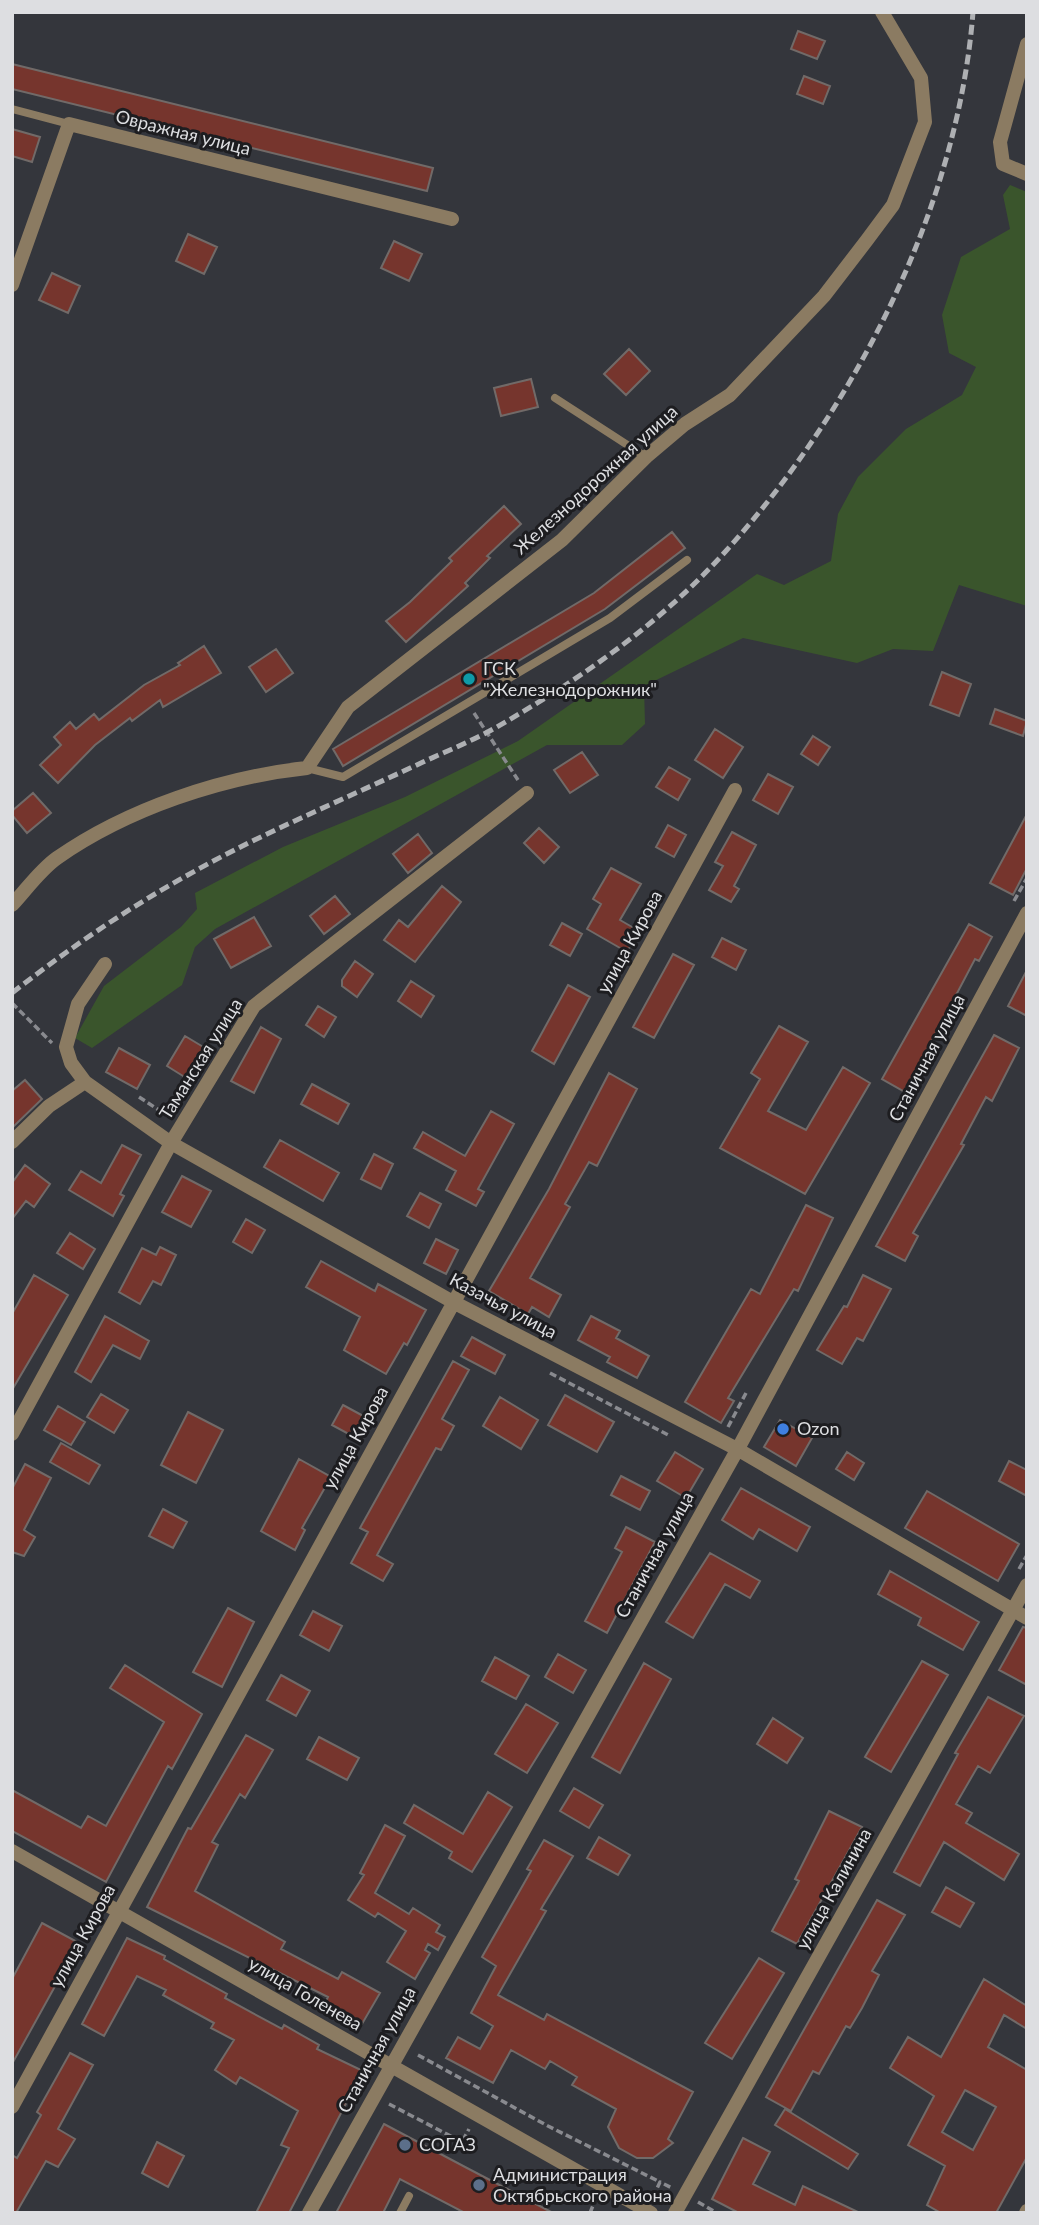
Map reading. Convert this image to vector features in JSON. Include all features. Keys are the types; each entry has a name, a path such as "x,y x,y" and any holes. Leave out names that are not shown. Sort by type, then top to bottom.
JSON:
{"street":[{"name":"Железнодорожная улица","path":"307,768 348,707 562,540 646,457 685,424 730,394 824,296 893,205 925,122 921,78 882,12"},
{"path":"1027,44 1000,142 1003,164 1027,174"},
{"path":"12,285 69,124"},
{"name":"Овражная улица","path":"69,124 452,219"},
{"path":"12,905 55,860 121,821 186,797 269,772 307,768"},
{"name":"улица Кирова","path":"12,2106 735,790"},
{"name":"Таманская улица","path":"12,1434 171,1143 254,1006 527,793"},
{"name":"Станичная улица","path":"313,2211 390,2064 737,1449 1027,913"},
{"name":"Казачья улица","path":"106,964 78,1004 66,1046 71,1063 85,1082 171,1143 453,1302 737,1449 1027,1618"},
{"path":"12,1142 50,1106 85,1082"},
{"name":"улица Калинина","path":"675,2213 1027,1585"},
{"name":"улица Голенева","path":"12,1851 651,2213"}],"lane":[{"path":"12,109 69,124"},
{"path":"555,398 646,457"},
{"path":"307,768 343,777 610,618 687,560"},
{"path":"400,2213 409,2196"}],"path":[{"path":"467,703 527,793"},
{"path":"1008,912 1027,878"},
{"path":"723,1436 748,1390"},
{"path":"416,2054 548,2126 660,2182"},
{"path":"389,2104 462,2142 469,2129 481,2135"},
{"path":"671,2188 677,2176"},
{"path":"590,2213 597,2196 607,2202"}],"green space":[{"path":"1010,185 1027,192 1027,606 959,585 933,651 893,649 857,663 743,638 644,686 645,724 622,745 547,745 215,929 195,947 182,985 92,1048 75,1038 104,986 181,927 197,909 195,893 283,847 405,797 518,741 757,574 784,585 831,561 838,514 858,477 906,429 962,395 976,367 949,353 942,315 961,257 1010,229 1003,195"}],"building":[{"path":"798,31 825,41 817,59 791,49"},
{"path":"12,64 433,168 427,191 12,89"},
{"path":"804,76 830,86 823,104 797,94"},
{"path":"12,129 40,137 32,162 12,156"},
{"path":"188,234 217,247 204,274 176,261"},
{"path":"394,241 422,254 409,281 381,268"},
{"path":"52,273 80,286 68,313 39,300"},
{"path":"629,349 650,371 626,395 604,374"},
{"path":"531,379 538,407 501,416 494,388"},
{"path":"504,506 521,524 487,556 490,558 465,583 468,586 406,642 386,621 410,602 452,561 449,558"},
{"name":"ГСК \"Железнодорожник\"","path":"672,532 685,548 605,609 343,766 333,749 594,593"},
{"path":"204,646 221,673 163,707 160,700 132,721 130,718 95,745 58,783 40,765 61,745 54,737 70,722 76,729 94,714 99,720 144,685 180,665 178,663"},
{"path":"276,649 293,673 266,692 249,667"},
{"path":"942,672 971,684 959,716 930,705"},
{"path":"995,709 1027,721 1023,736 990,724"},
{"path":"715,729 743,747 723,778 695,760"},
{"path":"813,736 830,747 818,765 801,754"},
{"path":"582,752 598,775 570,793 554,770"},
{"path":"669,767 690,779 678,800 656,787"},
{"path":"768,774 793,787 778,814 753,800"},
{"path":"33,793 51,813 27,833 12,815 12,811"},
{"path":"1027,814 1027,868 1013,895 990,883"},
{"path":"668,825 686,835 674,857 656,847"},
{"path":"539,828 559,847 544,863 524,843"},
{"path":"732,832 756,845 734,886 739,889 731,902 709,890 723,866 715,862"},
{"path":"418,834 432,853 408,873 393,854"},
{"path":"611,868 641,884 620,920 639,931 627,952 587,929 601,904 593,899"},
{"path":"442,886 461,902 415,962 384,940 399,920 408,927"},
{"path":"335,896 350,914 324,934 310,916"},
{"path":"254,917 271,946 231,968 214,939"},
{"path":"562,923 582,934 570,956 550,945"},
{"path":"969,924 992,937 979,961 975,959 905,1092 882,1079"},
{"path":"722,938 746,950 736,970 712,957"},
{"path":"673,954 694,965 654,1038 633,1027"},
{"path":"355,961 373,974 357,997 342,986 342,980"},
{"path":"1027,970 1027,1016 1008,1006"},
{"path":"411,981 434,996 421,1017 398,1001"},
{"path":"568,985 590,997 554,1064 532,1051"},
{"path":"318,1006 336,1017 324,1037 306,1025"},
{"path":"779,1026 808,1042 768,1111 806,1130 843,1067 870,1083 805,1194 720,1148 760,1079 751,1073"},
{"path":"261,1027 281,1039 254,1093 231,1081"},
{"path":"994,1035 1019,1048 992,1101 986,1097 961,1144 964,1145 913,1233 918,1236 905,1261 876,1246"},
{"path":"185,1036 210,1051 191,1081 167,1066"},
{"path":"119,1048 150,1065 137,1089 106,1072"},
{"path":"609,1073 637,1089 597,1166 589,1162 565,1204 570,1207 530,1278 561,1295 549,1317 532,1307 528,1314 489,1291 549,1189"},
{"path":"25,1080 42,1099 12,1128 12,1091"},
{"path":"312,1084 349,1104 338,1124 301,1104"},
{"path":"491,1111 514,1124 478,1189 484,1192 476,1206 446,1190 456,1171 414,1148 423,1132 465,1156"},
{"path":"280,1140 339,1173 323,1201 264,1167"},
{"path":"122,1145 141,1155 120,1194 124,1196 113,1216 69,1190 81,1171 101,1183"},
{"path":"374,1154 393,1164 381,1189 361,1179"},
{"path":"25,1165 50,1184 34,1207 26,1201 12,1219 12,1183"},
{"path":"182,1176 211,1191 191,1227 162,1212"},
{"path":"420,1193 441,1204 429,1228 407,1216"},
{"path":"806,1205 833,1218 798,1291 794,1289 728,1398 734,1401 721,1423 685,1402 751,1289 760,1294"},
{"path":"246,1219 265,1230 252,1253 233,1242"},
{"path":"70,1233 95,1249 83,1269 57,1253"},
{"path":"436,1239 458,1250 446,1274 424,1263"},
{"path":"160,1247 176,1255 161,1285 153,1281 140,1304 119,1292 142,1248 156,1255"},
{"path":"321,1261 375,1291 378,1284 426,1310 407,1345 404,1343 386,1374 344,1350 360,1317 306,1287"},
{"path":"34,1275 68,1295 12,1390 12,1314"},
{"path":"863,1275 891,1289 863,1341 857,1338 842,1364 817,1350 844,1306 847,1307"},
{"path":"105,1316 149,1341 140,1359 113,1345 91,1382 75,1372"},
{"path":"591,1316 620,1331 616,1338 649,1356 637,1378 607,1362 610,1357 578,1340"},
{"path":"472,1337 505,1355 495,1374 461,1356"},
{"path":"453,1361 469,1370 442,1419 454,1426 441,1450 436,1448 377,1555 393,1564 383,1581 351,1563 368,1532 360,1528"},
{"path":"101,1394 128,1410 114,1433 87,1417"},
{"path":"565,1395 614,1422 597,1452 548,1425"},
{"path":"500,1397 538,1420 521,1449 483,1426"},
{"path":"343,1405 367,1418 356,1438 332,1425"},
{"path":"58,1406 85,1422 71,1445 44,1430"},
{"path":"188,1412 223,1430 196,1483 161,1465"},
{"path":"780,1420 812,1438 796,1466 764,1447"},
{"path":"61,1443 100,1465 89,1484 50,1462"},
{"path":"675,1452 703,1469 686,1498 657,1481"},
{"path":"847,1452 864,1463 854,1480 836,1469"},
{"path":"299,1459 331,1477 302,1528 305,1530 295,1550 261,1531"},
{"path":"1009,1461 1027,1470 1027,1496 999,1481"},
{"path":"25,1464 51,1478 24,1530 35,1537 24,1556 12,1552 12,1489"},
{"path":"621,1476 650,1491 640,1510 611,1495"},
{"path":"741,1488 810,1527 797,1551 759,1529 753,1539 722,1520"},
{"path":"927,1491 1019,1544 998,1581 905,1528"},
{"path":"163,1509 187,1522 173,1548 149,1536"},
{"path":"626,1527 655,1542 607,1633 585,1621 622,1552 615,1548"},
{"path":"710,1553 760,1581 750,1598 725,1584 693,1638 666,1622"},
{"path":"890,1571 979,1622 963,1650 918,1625 921,1618 878,1594"},
{"path":"228,1608 254,1622 222,1687 193,1672"},
{"path":"313,1611 342,1626 329,1651 300,1635"},
{"path":"1023,1627 1027,1628 1027,1685 999,1670"},
{"path":"558,1654 586,1670 573,1693 545,1677"},
{"path":"495,1657 529,1676 516,1699 482,1681"},
{"path":"922,1661 948,1675 891,1772 865,1757"},
{"path":"644,1663 671,1679 620,1773 592,1757"},
{"path":"125,1665 202,1714 172,1769 168,1766 106,1882 12,1831 12,1790 81,1828 88,1816 106,1826 164,1722 110,1688"},
{"path":"281,1675 310,1691 296,1716 267,1700"},
{"path":"988,1697 1024,1716 990,1773 978,1766 956,1804 972,1813 966,1823 1019,1854 1004,1880 944,1842 920,1886 894,1872 958,1754 955,1753"},
{"path":"526,1704 558,1723 527,1773 495,1754"},
{"path":"773,1718 803,1738 787,1763 757,1744"},
{"path":"246,1735 273,1750 245,1798 240,1794 212,1842 218,1845 195,1891 285,1942 281,1949 338,1979 342,1972 380,1993 362,2024 325,2003 328,1997 147,1907 188,1828 191,1829"},
{"path":"319,1737 359,1758 347,1780 307,1759"},
{"path":"574,1788 603,1805 589,1828 560,1811"},
{"path":"488,1792 512,1807 472,1872 449,1858 452,1852 404,1823 414,1805 463,1834"},
{"path":"829,1811 862,1827 797,1944 772,1931 799,1881 795,1879"},
{"path":"385,1825 405,1836 375,1893 409,1914 413,1908 440,1925 436,1932 445,1937 438,1950 428,1944 425,1950 430,1953 415,1979 387,1962 406,1931 378,1913 375,1917 348,1900 364,1875 360,1873"},
{"path":"599,1837 630,1855 618,1875 587,1858"},
{"path":"544,1840 573,1856 541,1909 546,1911 498,1995 544,2020 547,2014 693,2092 668,2139 673,2143 653,2158 637,2158 619,2148 608,2127 616,2109 572,2085 577,2077 550,2061 545,2069 511,2050 493,2083 446,2058 458,2037 480,2049 493,2026 471,2013 496,1966 482,1957 531,1871 527,1869"},
{"path":"946,1887 974,1903 960,1927 932,1912"},
{"path":"877,1900 905,1915 872,1971 879,1975 862,2008 850,2028 846,2026 819,2074 813,2071 791,2111 766,2097"},
{"path":"42,1923 79,1943 12,2064 12,1979"},
{"path":"127,1938 165,1956 164,1959 227,1994 225,1998 282,2029 284,2025 319,2045 317,2049 363,2071 289,2213 256,2213 289,2148 281,2145 298,2111 240,2077 236,2084 215,2070 234,2040 211,2028 214,2023 163,1995 166,1990 137,1976 104,2036 82,2024"},
{"path":"759,1958 784,1973 732,2059 705,2043"},
{"path":"984,1979 1027,2006 1027,2029 1004,2015 988,2047 1027,2070 1027,2157 996,2213 941,2213 927,2205 945,2166 908,2145 934,2096 890,2068 908,2037 941,2057","holes":["965,2090 996,2107 973,2150 942,2132"]},
{"path":"70,2053 93,2065 58,2129 75,2139 58,2167 46,2161 16,2213 12,2213 12,2155 17,2158 41,2115 37,2112"},
{"path":"785,2109 858,2154 848,2169 775,2125"},
{"path":"384,2124 553,2213 465,2213 400,2179 383,2213 336,2213"},
{"path":"743,2138 770,2152 753,2184 795,2205 803,2186 860,2213 739,2213 712,2199"},
{"path":"157,2142 184,2156 168,2187 142,2173"}],"railway":[{"path":"12,993 103,927 197,870 477,737 526,710 617,649 646,627 700,578 772,496 816,435 857,370 892,302 922,231 946,159 963,85 973,12"}],"place":[{"name":"ГСК \"Железнодорожник\"","path":"469,679"},
{"name":"Ozon","path":"783,1429"},
{"name":"СОГАЗ","path":"405,2145"},
{"name":"Администрация Октябрьского района","path":"479,2185"}]}
